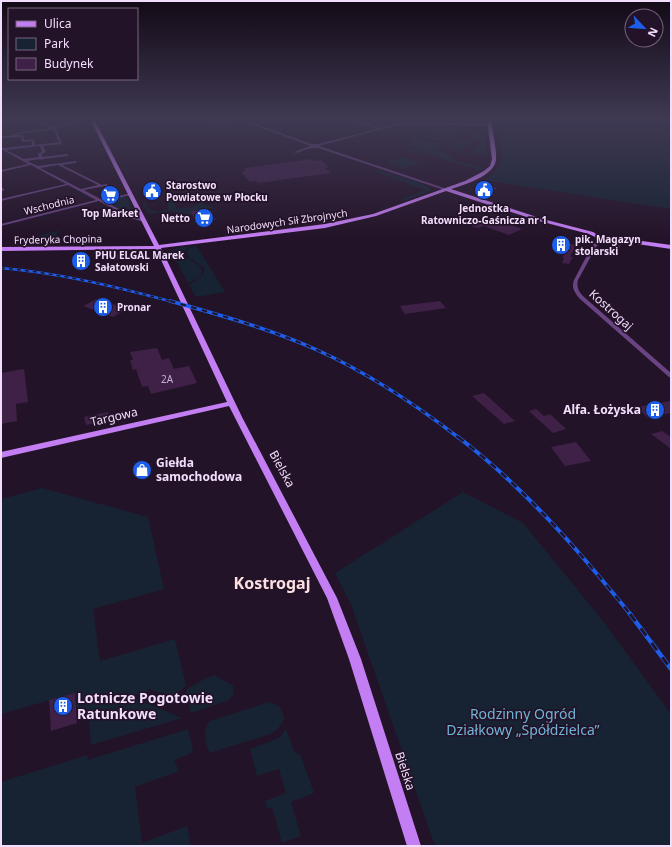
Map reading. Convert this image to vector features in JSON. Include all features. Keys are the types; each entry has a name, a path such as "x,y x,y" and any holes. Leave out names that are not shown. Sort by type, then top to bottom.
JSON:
{"street":[{"path":"22,159 131,217 142,218"},
{"path":"25,160 44,159"},
{"name":"Bielska","path":"112,159 187,306 254,449 303,540 336,609 355,659 414,846"},
{"path":"355,159 541,220 595,234 671,247"},
{"name":"Narodowych Sił Zbrojnych","path":"156,246 343,223 379,214 448,190 479,177 492,166 493,159"},
{"path":"38,167 75,162"},
{"path":"2,172 32,164"},
{"path":"58,164 100,185"},
{"path":"1,200 69,184"},
{"path":"81,190 106,185 117,191"},
{"name":"Wschodnia","path":"1,225 130,194"},
{"name":"Kostrogaj","path":"594,246 595,234"},
{"name":"Kostrogaj","path":"605,235 594,246 575,282 577,292 671,376"},
{"name":"Fryderyka Chopina","path":"1,249 116,248 156,246"},
{"name":"Targowa","path":"1,455 232,403"}],"green space":[{"path":"398,159 408,159 421,163 402,168 385,162"},
{"path":"442,159 453,159 483,168 470,177 479,170"},
{"path":"501,159 671,159 671,209 484,180 493,174"},
{"path":"378,170 418,182 433,190 403,201 400,200 425,190 374,171"},
{"path":"122,196 128,198 129,206 131,206 133,212 129,213 133,213 130,215 106,202"},
{"path":"169,198 170,200 187,199 175,201 176,208 190,207 203,201 205,205 214,208 223,220 213,208 190,211 192,215 182,218 174,211 149,214 142,203 145,203 148,209 155,210 156,212 168,210"},
{"path":"59,230 52,241 31,242 30,238"},
{"path":"196,245 225,292 196,297 189,285 202,276 205,268 189,258 187,253 188,249"},
{"path":"191,246 186,250 185,256 202,269 202,273 200,277 188,283 171,251 180,247"},
{"path":"42,488 148,517 164,589 93,609 100,661 175,639 186,686 172,697 149,689 143,697 139,697 140,695 137,694 134,698 182,718 91,745 88,709 77,712 75,693 1,714 1,499"},
{"name":"Rodzinny Ogród Działkowy „Spółdzielca”","path":"463,492 523,523 603,621 671,714 671,846 435,846 352,607 335,573"},
{"path":"214,675 233,686 234,694 229,700 191,713 186,695 187,689"},
{"path":"269,702 279,706 285,718 277,730 268,735 209,753 205,732 210,721"},
{"path":"188,729 193,751 188,755 174,760 179,771 135,787 142,843 187,826 191,846 1,846 1,782 87,755 88,760"},
{"path":"286,729 294,751 301,756 314,793 291,802 301,836 282,843 272,807 267,809 265,801 286,793 279,769 257,776 250,749 279,738"}],"building":[{"path":"311,159 313,161 321,160 329,167 325,168 331,173 258,183 256,181 250,182 241,172 246,171 244,168"},
{"name":"Jednostka Ratowniczo-Gaśnicza nr 1","path":"487,185 498,188 487,193 476,189"},
{"name":"Netto","path":"207,209 216,220 197,223 190,211"},
{"path":"486,219 502,224 505,223 522,229 509,235 484,226 478,228 471,226"},
{"path":"612,243 621,245 616,256 606,255"},
{"path":"571,244 576,245 570,257 573,257 569,264 562,263 564,258 562,258"},
{"path":"128,254 128,258 110,261 113,255"},
{"name":"PHU ELGAL Marek Sałatowski","path":"78,256 90,256 85,266 73,266"},
{"name":"Pronar","path":"97,299 127,309 113,317 83,306"},
{"path":"440,301 446,308 405,314 400,306"},
{"path":"157,348 162,360 169,358 174,369 189,366 197,383 151,394 148,386 142,387 136,369 133,370 130,360 133,360 130,352"},
{"path":"24,369 28,402 16,404 17,421 1,424 1,373"},
{"path":"484,393 515,421 504,424 472,396"},
{"name":"Alfa. Łożyska","path":"671,401 671,413 647,417 637,407"},
{"path":"536,409 544,416 550,414 566,429 553,433 529,411"},
{"path":"108,412 110,420 86,425 84,417"},
{"path":"662,431 671,437 671,449 651,434"},
{"path":"576,442 591,461 565,466 551,447"},
{"name":"Lotnicze Pogotowie Ratunkowe","path":"75,693 77,723 51,731 49,700"}],"railway":[{"path":"1,268 45,273 88,281 173,302"},
{"path":"170,301 263,329 299,342 336,359 391,390 459,438"},
{"path":"458,437 482,456 528,498 571,544 631,615"},
{"path":"630,614 671,669"}],"place":[{"name":"Jednostka Ratowniczo-Gaśnicza nr 1","path":"484,190"},
{"name":"Starostwo Powiatowe w Płocku","path":"152,191"},
{"name":"Top Market","path":"110,195"},
{"name":"Netto","path":"204,218"},
{"name":"pik. Magazyn stolarski","path":"561,245"},
{"name":"PHU ELGAL Marek Sałatowski","path":"81,261"},
{"name":"Pronar","path":"103,307"},
{"name":"Alfa. Łożyska","path":"655,410"},
{"name":"Giełda samochodowa","path":"142,470"},
{"name":"Lotnicze Pogotowie Ratunkowe","path":"63,706"}],"district":[{"name":"Kostrogaj","path":"272,583"}]}
